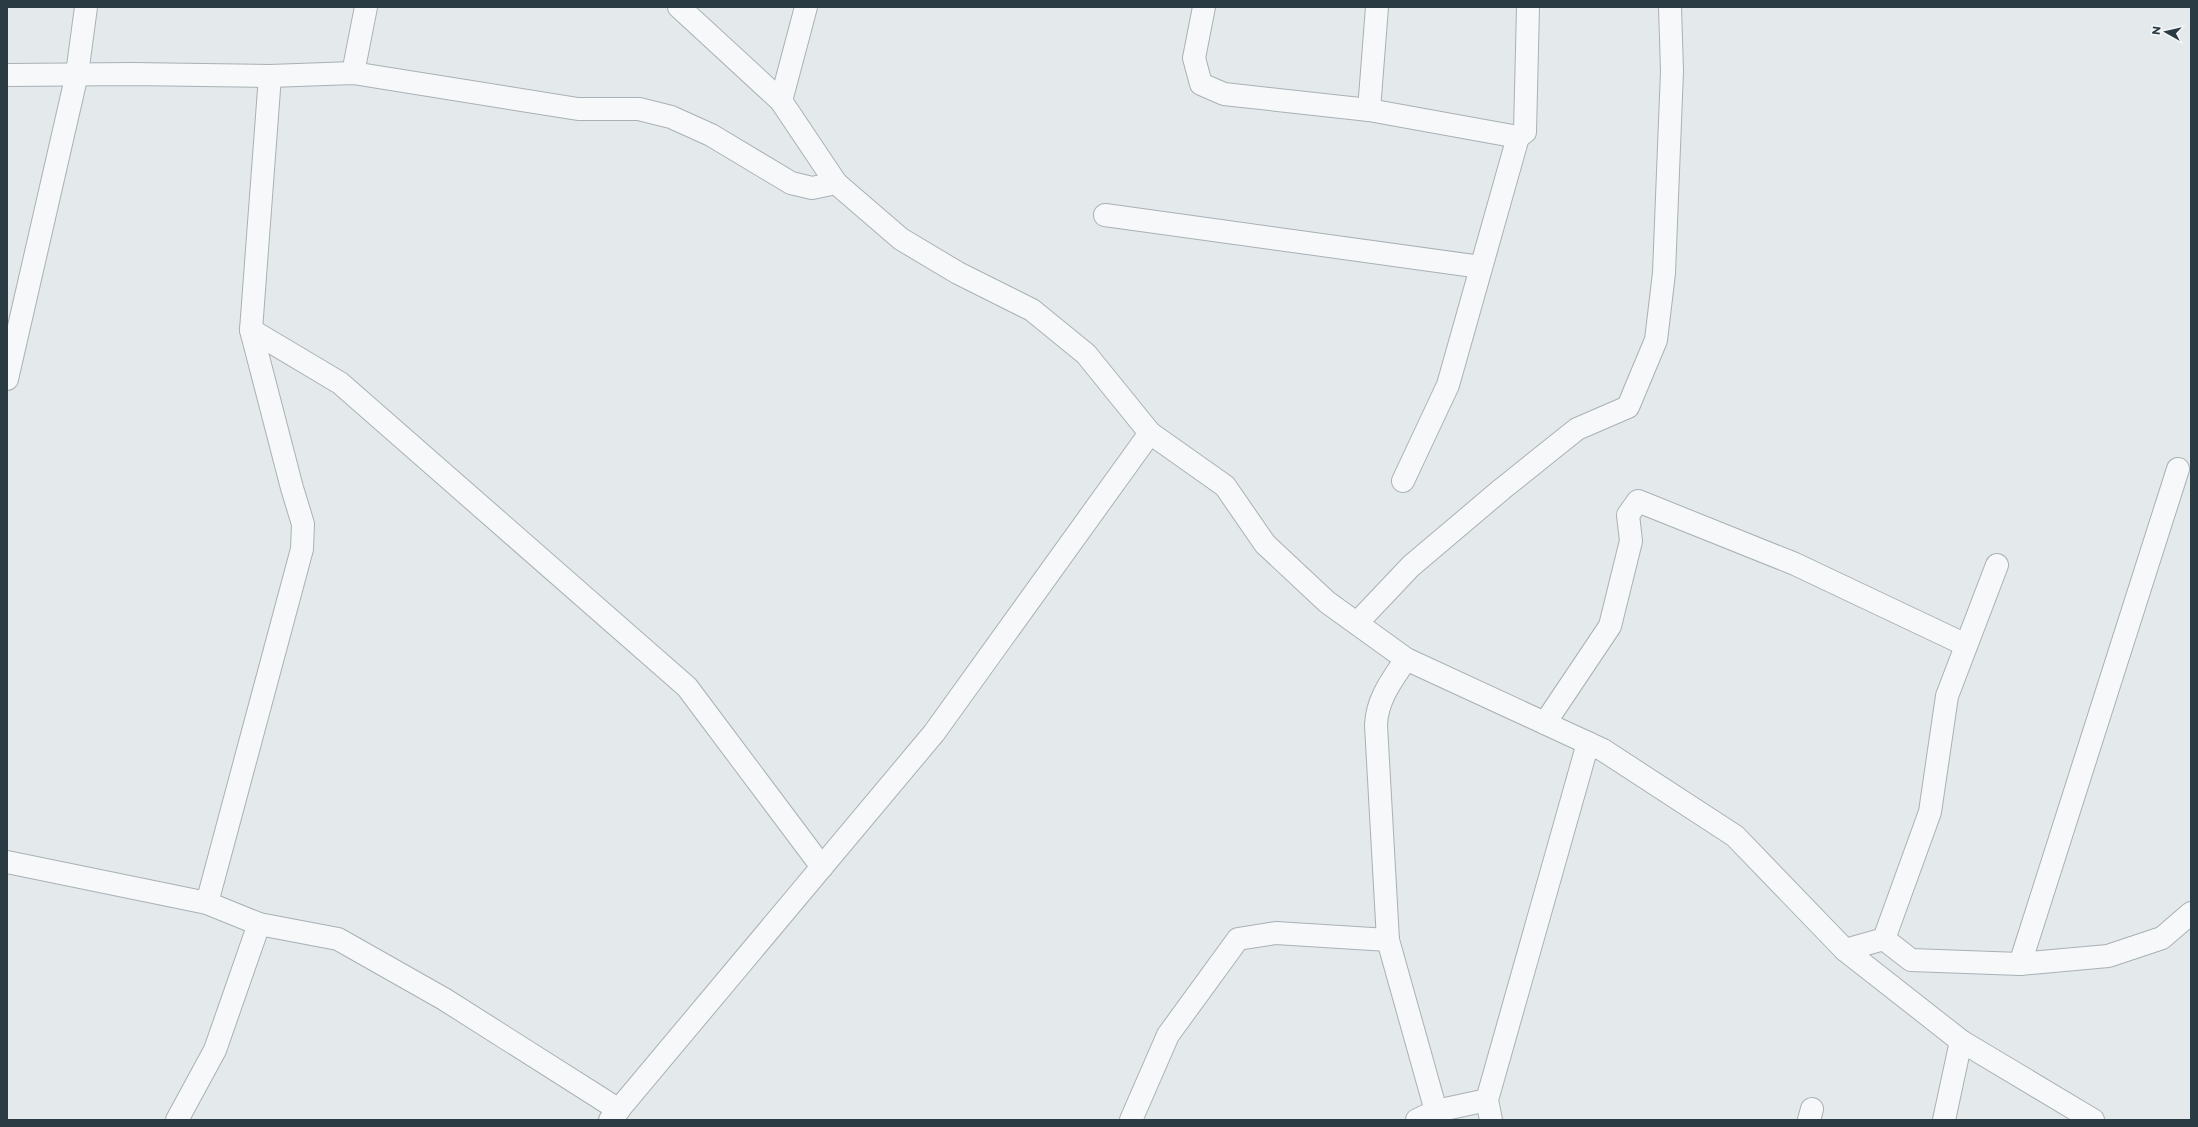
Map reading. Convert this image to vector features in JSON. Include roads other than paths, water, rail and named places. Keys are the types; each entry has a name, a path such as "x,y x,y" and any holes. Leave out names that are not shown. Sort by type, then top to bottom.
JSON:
{"street":[{"path":"7,379 77,74 86,7"},
{"path":"353,73 366,7"},
{"path":"680,7 781,101 836,183 901,239 958,273 1032,310 1086,354 1150,433 1225,486 1265,544 1327,602 1406,659 1604,750 1735,836 1845,950 1961,1041 2093,1120"},
{"path":"781,101 806,7"},
{"path":"1204,7 1194,58 1201,84 1224,94 1368,110 1518,137"},
{"path":"1368,110 1377,7"},
{"path":"1402,481 1448,385 1518,137 1525,132 1528,7"},
{"path":"1357,623 1412,566 1502,489 1577,429 1628,407 1656,340 1664,273 1672,72 1670,7"},
{"path":"7,75 77,74 270,76 353,73 578,109 639,109 671,117 711,135 791,183 812,188 836,183"},
{"path":"207,903 302,549 303,524 292,488 251,330 270,76"},
{"path":"1105,215 1481,266"},
{"path":"251,330 340,384 687,687 822,867"},
{"path":"7,862 207,903 258,924 338,939 444,999 615,1115 934,733 1150,433"},
{"path":"2020,964 2178,468"},
{"path":"1545,723 1610,626 1631,541 1628,515 1638,501 1795,564 1966,645"},
{"path":"1884,939 1930,812 1947,696 1997,565"},
{"path":"1406,659 1382,696 1376,711 1376,726 1388,940 1427,1115 1489,1110 1588,743"},
{"path":"1884,939 1911,960 2020,964 2108,956 2162,938 2191,913"},
{"path":"177,1120 215,1050 258,924"},
{"path":"1131,1120 1168,1035 1238,939 1276,934 1388,940"},
{"path":"1845,950 1884,939"},
{"path":"1944,1120 1961,1041"}]}
